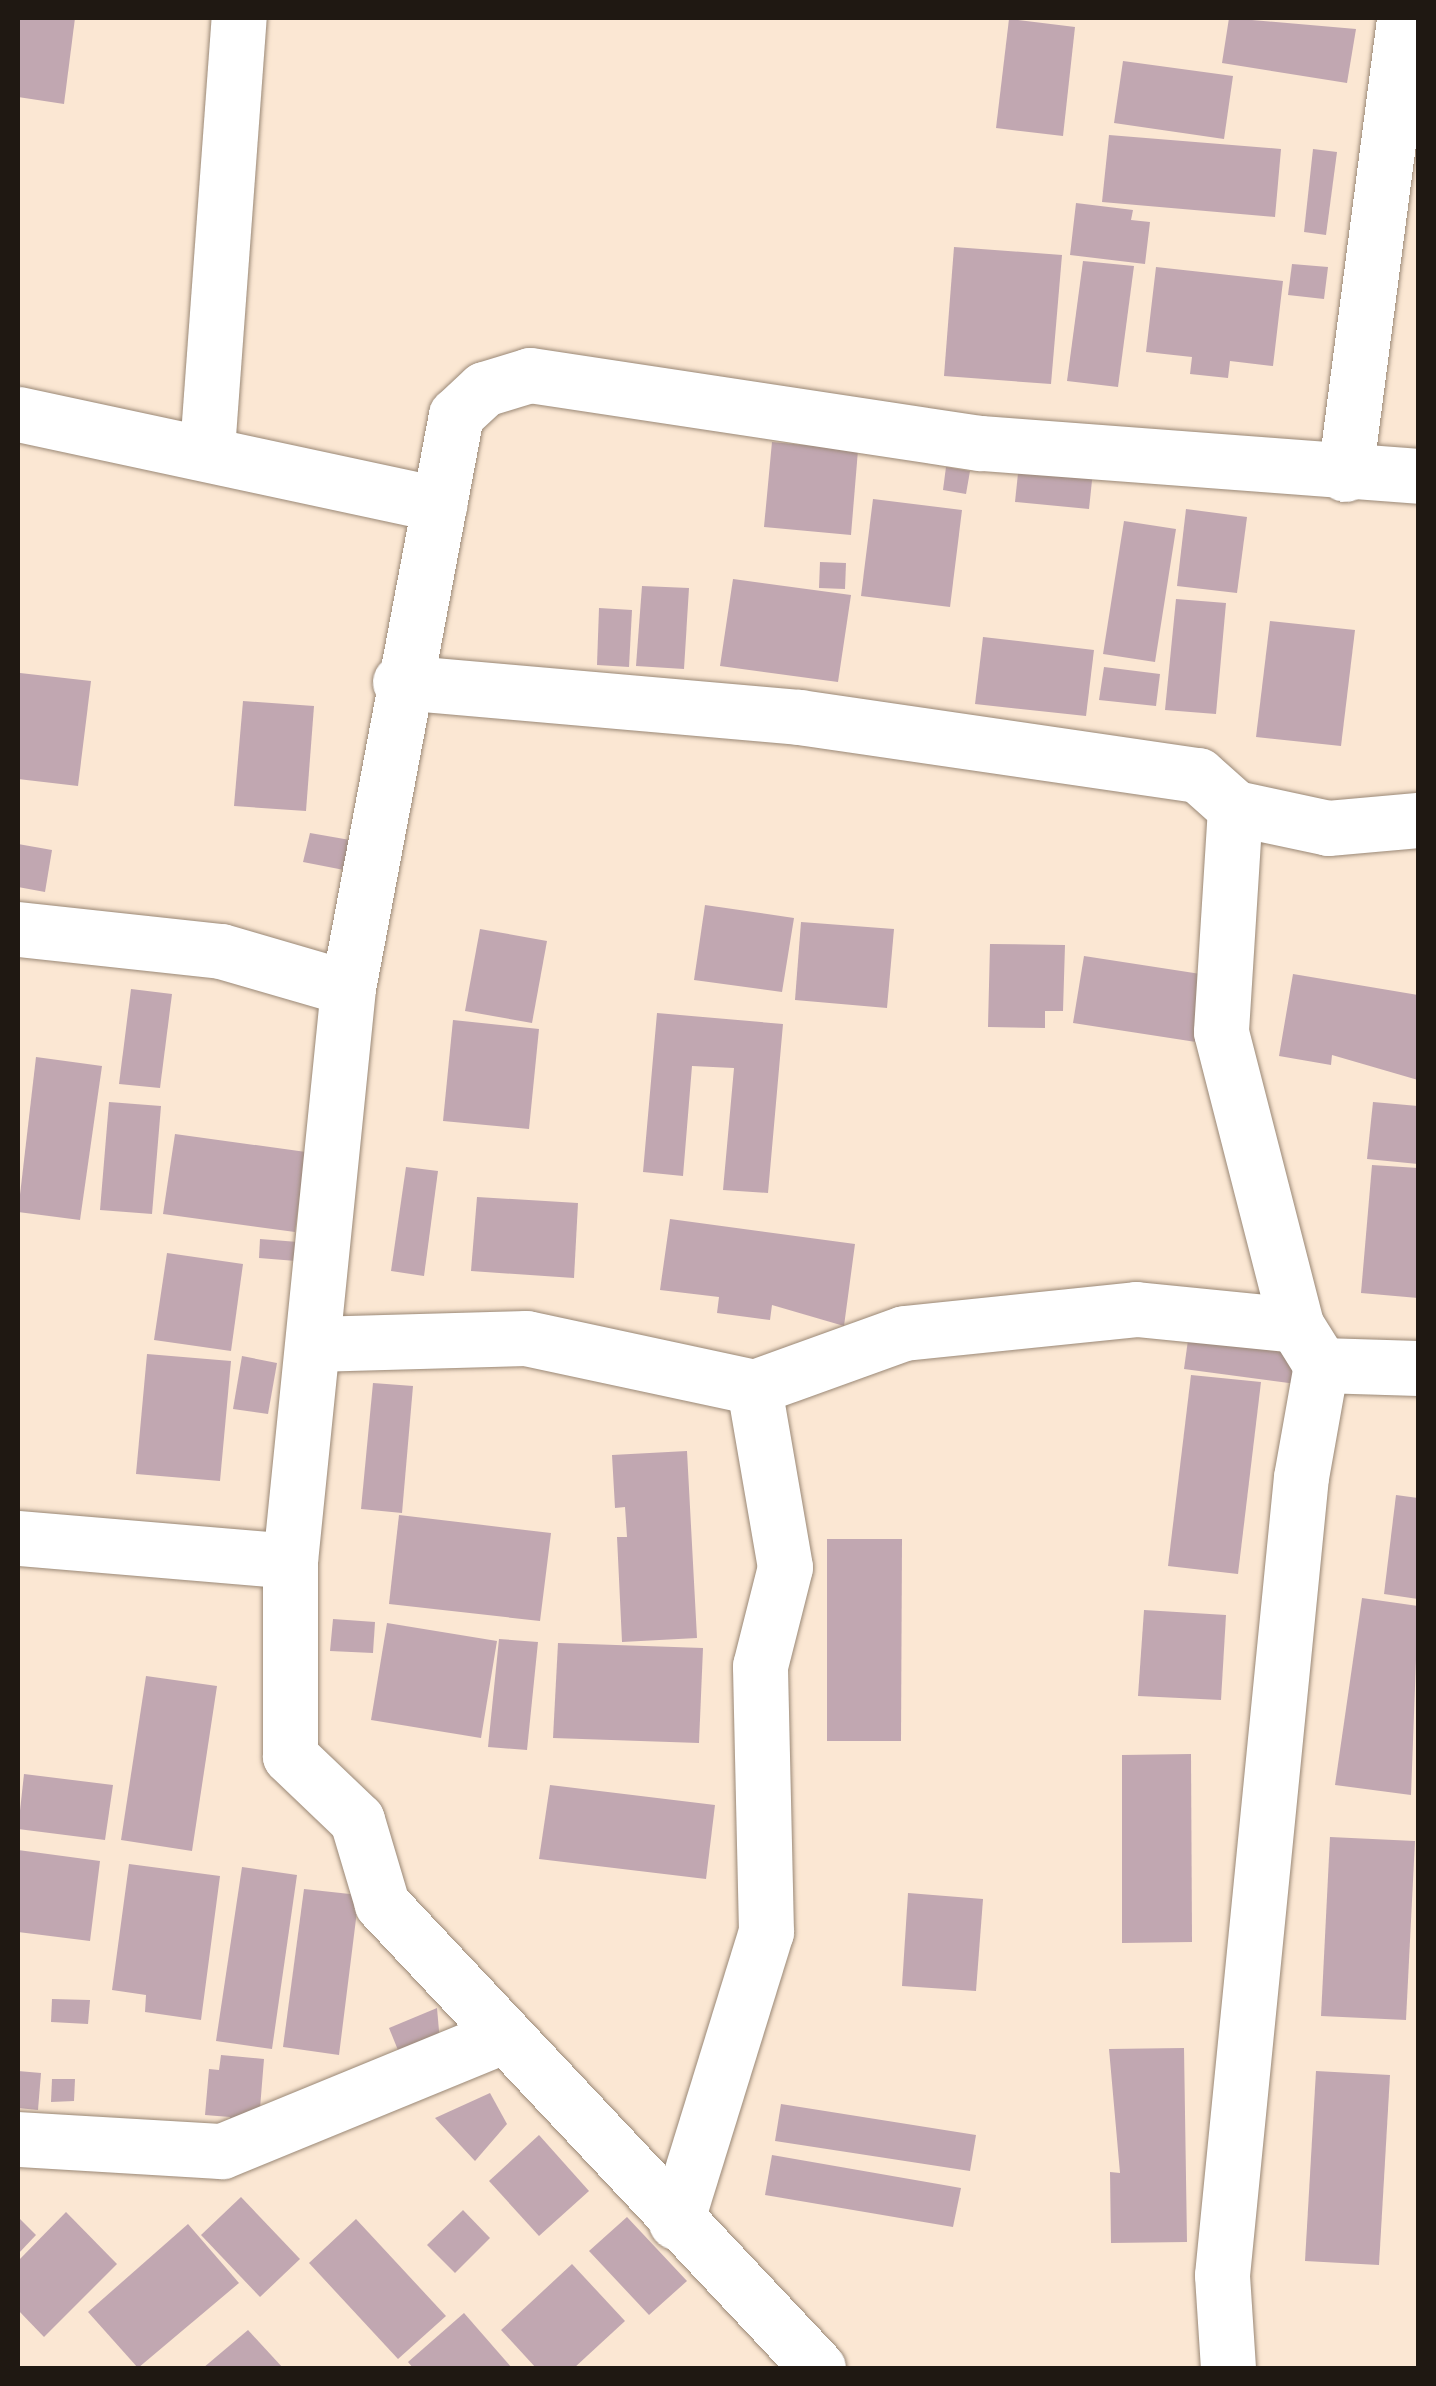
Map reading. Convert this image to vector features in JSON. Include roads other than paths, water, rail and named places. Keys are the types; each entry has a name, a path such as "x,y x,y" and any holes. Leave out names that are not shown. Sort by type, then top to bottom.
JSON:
{"street":[{"path":"208,448 239,18"},
{"path":"1345,474 1404,18"},
{"path":"818,2368 676,2222 382,1904 358,1820 290,1756 290,1561 348,988 400,682 456,415 484,389 530,375 981,443 1224,456 1345,474 1418,476"},
{"path":"18,414 208,448 438,504"},
{"path":"400,682 1016,746 1198,774 1235,808 1328,828 1418,820"},
{"path":"1228,2368 1222,2275 1301,1478 1308,1345 1221,1032 1235,808"},
{"path":"18,929 221,951 348,988"},
{"path":"312,1344 526,1338 754,1387 904,1333 1136,1309 1418,1368"},
{"path":"676,2222 766,1932 760,1666 784,1567 754,1387"},
{"path":"18,1538 290,1561"},
{"path":"18,2139 222,2151 503,2036"}]}
